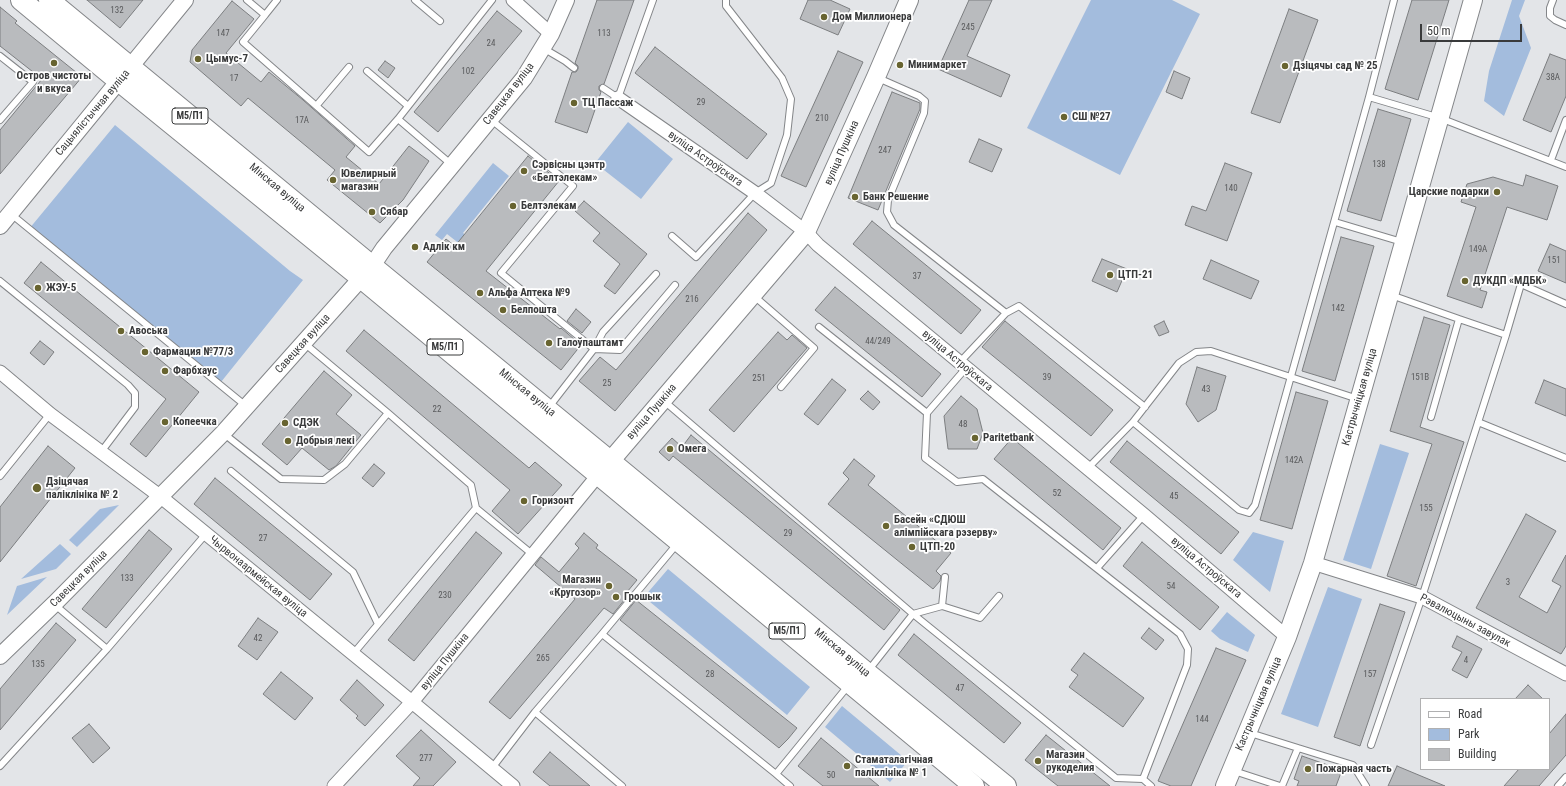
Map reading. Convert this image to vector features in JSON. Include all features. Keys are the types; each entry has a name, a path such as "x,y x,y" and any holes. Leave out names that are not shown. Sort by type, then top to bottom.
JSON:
{"main road":[{"name":"Мінская вуліца","path":"21,0 125,75 605,468 866,673 1006,786"},
{"name":"Мінская вуліца","path":"49,0 125,75"},
{"name":"вуліца Пушкіна","path":"605,468 806,232 909,0"},
{"name":"Кастрычніцкая вуліца","path":"1229,778 1287,637 1313,563 1473,0"},
{"name":"Мінская вуліца","path":"367,272 547,409 679,541 974,786"}],"street":[{"name":"Сацыялістычная вуліца","path":"0,226 186,0"},
{"path":"513,0 547,41"},
{"name":"Савецкая вуліца","path":"0,656 161,498 223,434 367,272 384,248 524,78 547,41 566,0"},
{"name":"вуліца Астроўскага","path":"618,98 755,193 806,232 818,246 1088,468 1287,637"},
{"name":"Чырвонаармейская вуліца","path":"0,372 50,414 161,498 513,786"},
{"name":"вуліца Пушкіна","path":"334,786 412,702 532,554 605,468"},
{"name":"Рэвалюцыны завулак","path":"1313,563 1422,597 1566,674"}],"lane":[{"path":"246,0 265,15"},
{"path":"277,0 243,42 317,105 369,152 398,119 492,0"},
{"path":"415,0 440,21"},
{"path":"603,88 618,98 653,0"},
{"path":"672,236 696,257 755,193 771,183 787,135 790,99 782,78 726,6 726,0"},
{"path":"1133,422 1238,510 1249,513 1255,505 1335,222 1394,0"},
{"path":"1553,0 1550,8 1550,16 1566,25"},
{"path":"547,41 565,61 574,68"},
{"path":"0,56 33,82 0,120"},
{"path":"317,105 350,67"},
{"path":"367,71 408,106"},
{"path":"876,77 919,96 925,101 924,113 888,200 887,212 894,224 1006,313"},
{"path":"1369,98 1440,118 1566,167"},
{"path":"398,119 453,165"},
{"path":"490,119 573,186 501,273 594,348 620,350 675,285"},
{"path":"1550,160 1566,120"},
{"path":"10,214 247,406"},
{"path":"1335,222 1404,243"},
{"path":"547,409 594,348 603,332 656,274"},
{"path":"0,281 128,385 135,393 135,407 101,452"},
{"path":"1371,745 1422,597 1521,284 1566,304"},
{"path":"1390,294 1506,335"},
{"path":"752,296 814,348 781,387"},
{"path":"1143,779 1187,665 1188,650 1180,634 982,479 957,482 925,458 927,413 963,365 1006,313 1019,306 1145,407"},
{"path":"1430,417 1460,319"},
{"path":"819,327 927,413"},
{"path":"303,343 388,413 471,485 476,508 532,554"},
{"path":"1088,468 1133,422 1180,362 1196,352 1211,351 1360,399"},
{"path":"663,400 913,614 1116,778 1143,779 1151,786"},
{"path":"223,434 281,479 324,480 345,464 388,413"},
{"path":"0,476 50,414"},
{"path":"1478,422 1566,458"},
{"path":"231,471 353,572 378,624"},
{"path":"353,655 476,508"},
{"path":"1097,568 1144,515"},
{"path":"0,766 107,649 205,535"},
{"path":"492,768 535,712 679,541"},
{"path":"942,606 945,577"},
{"path":"866,673 913,614 942,606 980,618 999,596"},
{"path":"54,604 107,649"},
{"path":"602,634 790,786"},
{"path":"776,774 850,683"},
{"path":"535,712 622,786"},
{"path":"1247,732 1353,765 1366,786"},
{"path":"1229,778 1281,786 1298,748"},
{"path":"1558,786 1566,777"}],"green space":[{"path":"1091,0 1172,0 1200,14 1120,175 1027,128"},
{"path":"1512,0 1525,0 1519,16 1531,48 1504,116 1484,101 1489,71"},
{"path":"628,122 673,159 641,199 595,163"},
{"path":"115,125 290,271 303,280 221,382 29,229"},
{"path":"493,163 509,176 463,233 468,237 461,245 447,234 442,240 435,235"},
{"path":"1380,444 1409,453 1371,569 1343,560"},
{"path":"119,505 77,547 69,540 100,509"},
{"path":"1253,532 1284,541 1270,592 1233,560"},
{"path":"60,544 71,554 56,569 21,579"},
{"path":"668,569 810,687 787,715 644,597"},
{"path":"47,577 7,615 17,586"},
{"path":"1328,587 1362,599 1318,727 1281,714"},
{"path":"1227,612 1255,635 1248,652 1220,639 1211,631"},
{"path":"842,706 908,761 890,782 825,727"}],"building":[{"path":"87,0 143,0 120,28"},
{"path":"597,0 634,0 604,84 599,86 599,90 601,92 587,133 555,122 572,72 576,72 578,69 578,66 575,63"},
{"name":"Дом Миллионера","path":"808,0 830,0 850,9 838,35 800,19"},
{"path":"969,0 992,0 967,56 1010,75 1001,97 938,69"},
{"path":"1412,0 1449,0 1418,100 1385,89"},
{"path":"232,1 254,19 226,53 261,82 269,72 303,100 355,146 346,157 379,184 409,146 429,161 403,200 380,223 327,180 335,170 248,98 241,106 190,62 192,50"},
{"path":"0,7 17,21 15,23 82,77 0,174 0,130 42,79 0,46"},
{"name":"Дзіцячы сад № 25","path":"1289,9 1318,20 1280,123 1251,113"},
{"path":"497,11 522,31 438,132 414,112"},
{"path":"655,47 767,134 747,159 635,73"},
{"path":"838,51 863,62 806,187 781,176"},
{"path":"1550,54 1566,60 1566,96 1551,132 1523,120"},
{"path":"385,61 395,68 388,78 378,70"},
{"path":"1174,71 1190,78 1182,99 1166,92"},
{"path":"892,92 920,103 920,109 878,210 848,198"},
{"path":"1378,109 1411,119 1381,221 1347,211"},
{"path":"979,139 1002,149 992,172 969,162"},
{"path":"528,156 559,181 486,271 581,345 561,370 427,262 446,239 455,246"},
{"path":"1225,163 1252,173 1227,241 1185,225 1192,206 1206,211"},
{"path":"1526,175 1558,186 1547,220 1507,207 1480,290 1487,292 1482,308 1447,296 1476,207 1461,202 1467,184 1493,177 1523,186"},
{"path":"584,201 647,254 615,294 604,286 620,264 593,241 600,233 575,211"},
{"path":"748,213 767,230 615,411 579,381 600,357 616,370"},
{"path":"872,221 981,310 961,334 853,244"},
{"path":"1341,237 1374,246 1335,381 1302,371"},
{"path":"1550,244 1566,251 1566,283 1538,271"},
{"name":"ЦТП-21","path":"1102,259 1127,269 1117,292 1092,281"},
{"path":"1211,260 1259,281 1251,299 1203,279"},
{"path":"41,262 199,392 146,457 130,444 166,399 24,283"},
{"path":"835,287 941,374 922,397 815,310"},
{"path":"576,309 591,322 582,333 567,321"},
{"path":"1424,317 1450,325 1420,427 1464,442 1416,586 1387,576 1432,444 1390,431"},
{"path":"1005,321 1113,410 1091,436 982,347"},
{"path":"1164,321 1169,332 1159,336 1154,326"},
{"path":"364,330 529,468 535,462 562,485 518,534 492,511 510,490 346,351"},
{"path":"778,332 787,340 792,335 807,348 734,432 709,410"},
{"path":"40,341 54,352 44,365 30,353"},
{"path":"1197,367 1226,376 1216,410 1198,422 1186,404"},
{"path":"324,371 352,395 336,414 361,435 336,466 329,470 302,448 287,465 262,444"},
{"path":"832,379 846,390 818,425 804,414"},
{"path":"1544,380 1566,389 1566,416 1535,403"},
{"path":"868,391 880,402 873,410 860,399"},
{"path":"1296,392 1328,401 1292,529 1260,520"},
{"path":"961,396 977,409 983,433 977,449 948,449 944,416"},
{"path":"691,435 900,610 884,630 673,456 669,461 659,452 672,438 682,447"},
{"path":"1012,438 1121,528 1103,550 994,459"},
{"path":"1127,441 1239,532 1221,554 1110,462"},
{"name":"Дзіцячая паліклініка № 2","path":"48,446 75,468 0,562 0,507"},
{"name":"Басейн «СДЮШ алімпійскага рэзерву»","path":"854,459 875,476 868,485 951,553 936,571 941,576 940,581 933,589 828,504 849,479 843,473"},
{"path":"374,464 385,473 373,487 362,478"},
{"path":"215,478 332,574 310,600 194,504"},
{"path":"1526,514 1556,531 1519,597 1547,613 1561,586 1552,581 1566,555 1566,646 1561,654 1476,608"},
{"path":"149,530 172,549 106,628 82,609"},
{"path":"476,532 502,553 414,661 388,640"},
{"path":"584,533 598,545 596,548 637,580 627,592 629,594 613,614 604,608 510,719 489,702 575,599 535,565 541,557 559,572 579,548 575,544"},
{"path":"1142,542 1219,607 1200,630 1123,566"},
{"path":"636,600 797,728 788,739 779,748 620,620"},
{"path":"1380,604 1405,612 1360,746 1334,737"},
{"path":"258,618 278,632 257,660 238,646"},
{"path":"56,623 76,640 0,730 0,689"},
{"path":"1149,628 1164,640 1156,650 1141,638"},
{"path":"914,634 1021,723 1004,743 898,655"},
{"path":"1457,636 1482,649 1467,678 1452,670 1462,652 1452,647"},
{"path":"1216,648 1246,660 1191,786 1171,786 1158,781"},
{"path":"1084,653 1144,698 1123,727 1069,687 1078,675 1071,670"},
{"path":"281,672 313,698 295,720 263,694"},
{"path":"357,680 384,705 365,726 356,718 358,716 340,700"},
{"path":"1528,685 1542,698 1516,698"},
{"path":"1566,714 1566,755 1539,786 1504,786 1518,770 1550,770 1550,733"},
{"path":"89,724 110,748 93,763 72,738"},
{"path":"421,730 456,762 433,786 413,786 420,778 396,756"},
{"path":"1046,735 1110,786 1058,786 1025,760"},
{"path":"821,738 879,786 823,786 798,766"},
{"path":"550,752 590,786 550,786 533,772"},
{"path":"1302,756 1342,770 1336,786 1297,786 1299,781 1294,779"},
{"path":"1397,766 1445,786 1388,786"}],"place":[{"name":"Дом Миллионера","path":"824,17"},
{"name":"Цымус-7","path":"198,59"},
{"name":"Остров чистоты и вкуса","path":"54,63"},
{"name":"Минимаркет","path":"900,65"},
{"name":"Дзіцячы сад № 25","path":"1285,66"},
{"name":"ТЦ Пассаж","path":"574,103"},
{"name":"СШ №27","path":"1064,117"},
{"name":"Сэрвісны цэнтр «Белтэлекам»","path":"524,171"},
{"name":"Ювелирный магазин","path":"333,180"},
{"name":"Царские подарки","path":"1497,192"},
{"name":"Банк Решение","path":"855,197"},
{"name":"Белтэлекам","path":"513,206"},
{"name":"Сябар","path":"372,212"},
{"name":"Адлік км","path":"415,247"},
{"name":"ЦТП-21","path":"1110,275"},
{"name":"ДУКДП «МДБК»","path":"1465,281"},
{"name":"ЖЭУ-5","path":"38,288"},
{"name":"Альфа Аптека №9","path":"480,293"},
{"name":"Белпошта","path":"503,310"},
{"name":"Авоська","path":"121,331"},
{"name":"Галоўпаштамт","path":"549,343"},
{"name":"Фармация №77/3","path":"145,352"},
{"name":"Фарбхаус","path":"165,371"},
{"name":"Копеечка","path":"165,422"},
{"name":"СДЭК","path":"285,423"},
{"name":"Paritetbank","path":"975,438"},
{"name":"Добрыя лекі","path":"288,441"},
{"name":"Омега","path":"670,449"},
{"name":"Дзіцячая паліклініка № 2","path":"37,488"},
{"name":"Горизонт","path":"524,501"},
{"name":"Басейн «СДЮШ алімпійскага рэзерву»","path":"886,526"},
{"name":"ЦТП-20","path":"912,547"},
{"name":"Магазин «Кругозор»","path":"609,586"},
{"name":"Грошык","path":"616,597"},
{"name":"Магазин рукоделия","path":"1038,761"},
{"name":"Стаматалагічная паліклініка № 1","path":"847,766"},
{"name":"Пожарная часть","path":"1308,769"}]}
